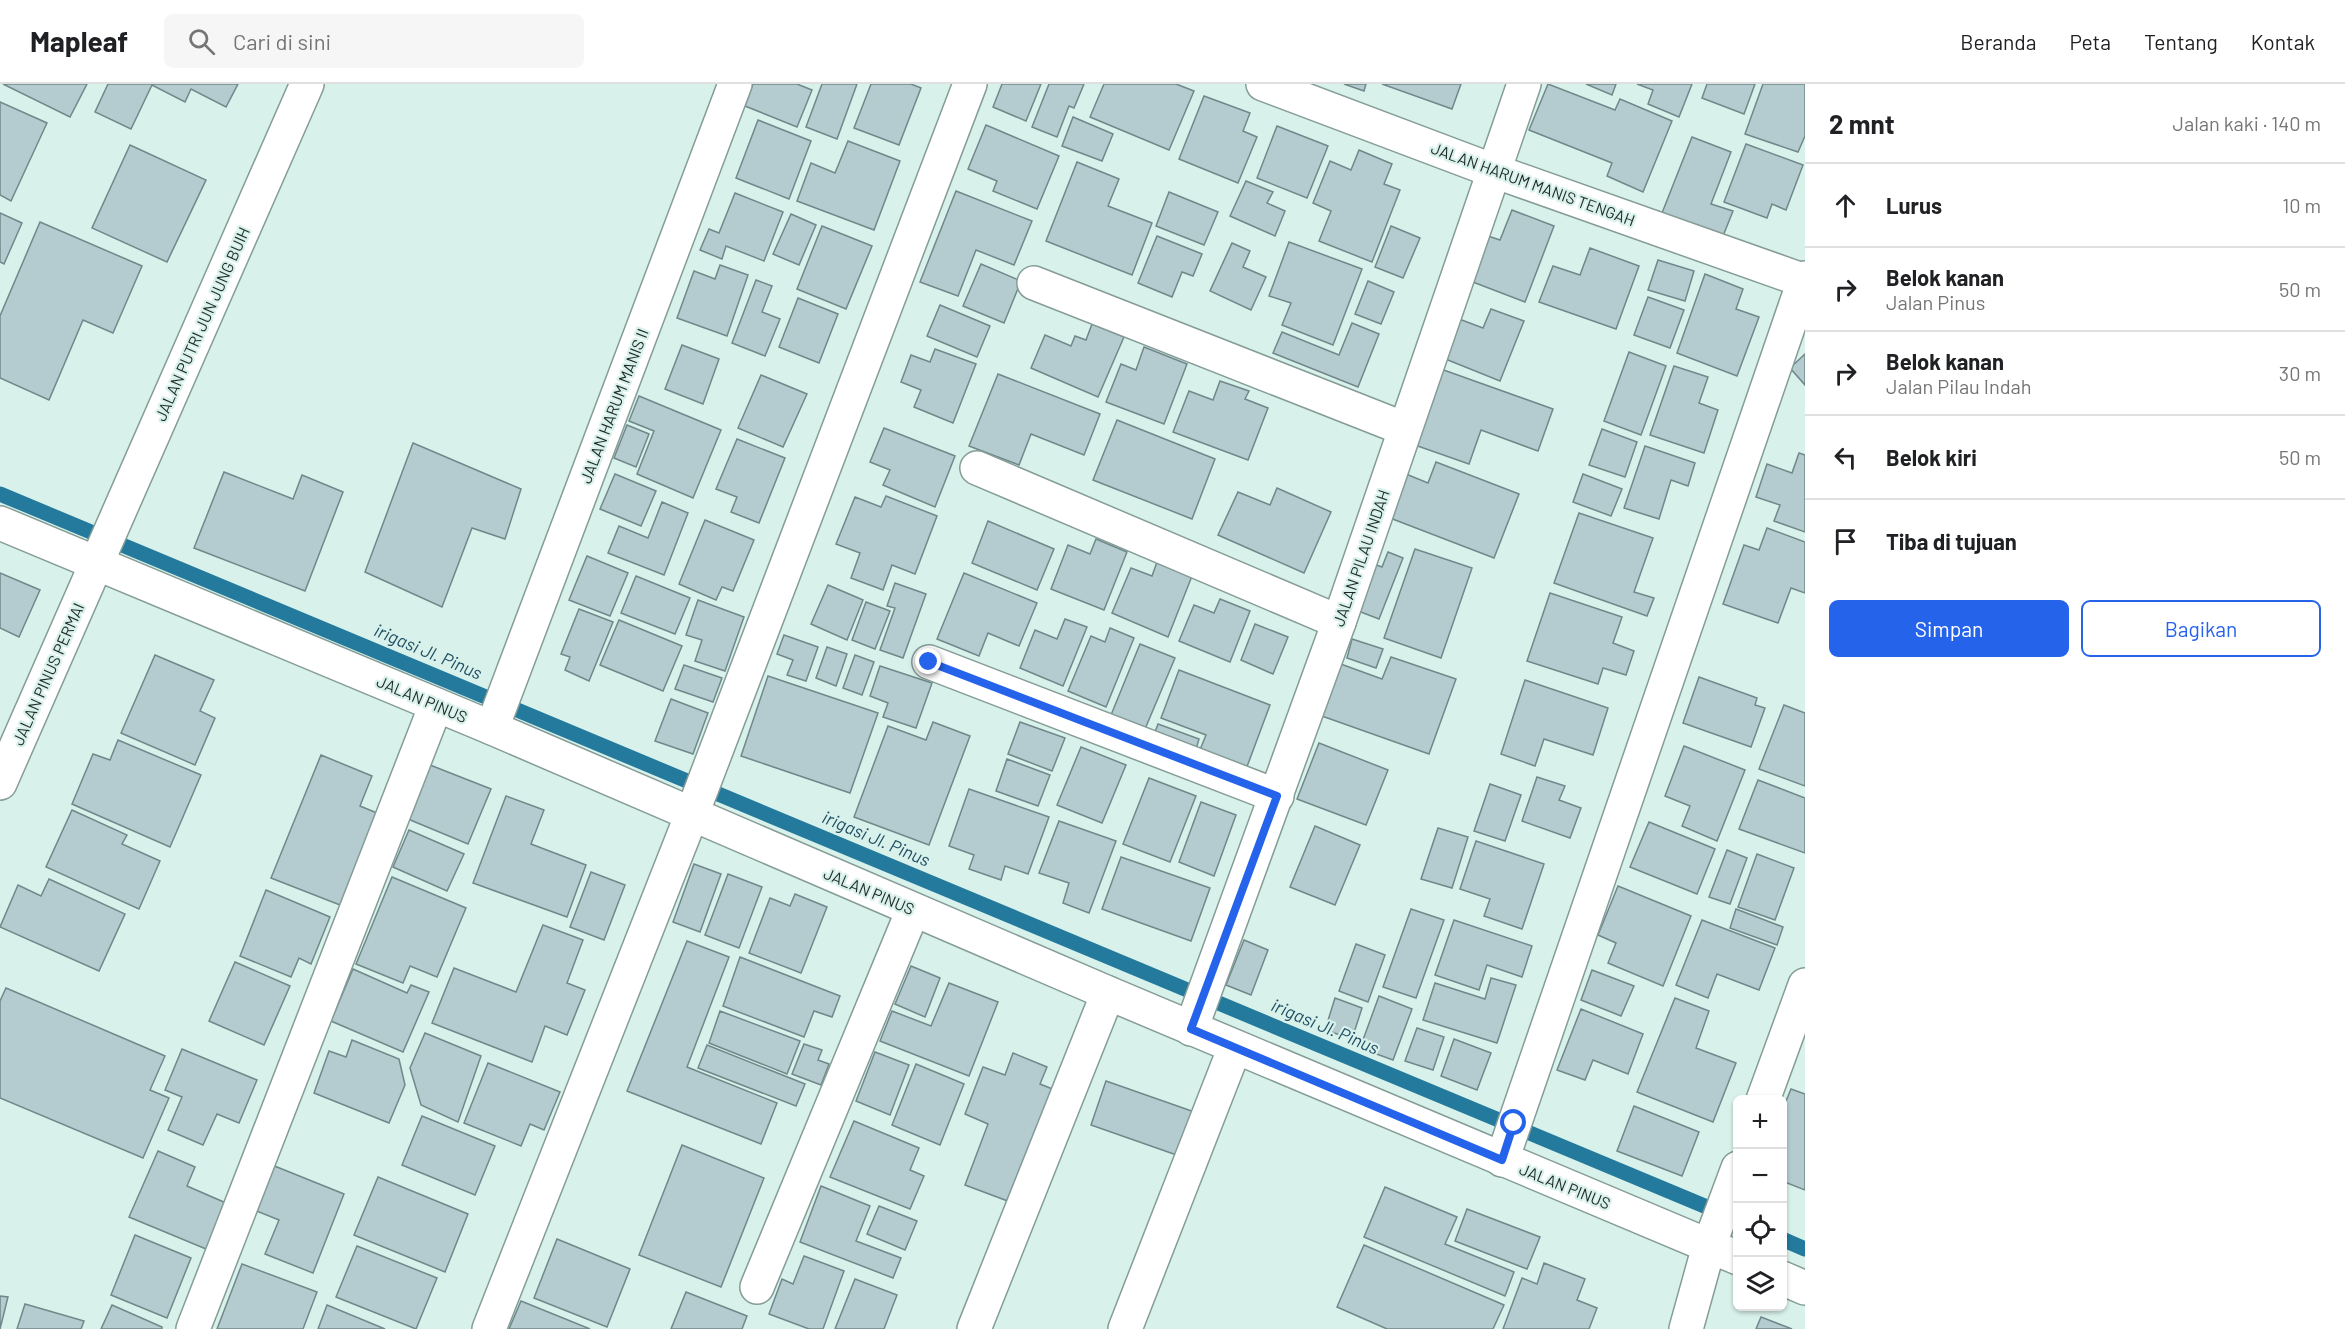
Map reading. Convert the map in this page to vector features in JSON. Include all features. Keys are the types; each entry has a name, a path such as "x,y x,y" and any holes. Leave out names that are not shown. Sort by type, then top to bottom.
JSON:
{"street":[{"name":"JALAN PUTRI JUN JUNG BUIH","path":"96,565 307,84"},
{"name":"JALAN HARUM MANIS II","path":"492,728 735,84"},
{"path":"489,1329 692,814 970,84"},
{"name":"JALAN HARUM MANIS TENGAH","path":"1263,84 1494,171 1805,280"},
{"name":"JALAN PILAU INDAH","path":"1191,1029 1339,622 1524,84"},
{"path":"1502,1160 1805,280"},
{"path":"1034,283 1405,429"},
{"path":"977,468 1339,622"},
{"name":"JALAN PINUS","path":"0,524 492,728 1191,1029 1723,1252"},
{"name":"JALAN PINUS PERMAI","path":"0,783 96,565"},
{"path":"929,662 1277,796"},
{"path":"193,1329 436,705"},
{"path":"758,1287 913,910"},
{"path":"1765,1095 1805,985"},
{"path":"975,1329 1108,993"},
{"path":"1125,1329 1235,1047"},
{"path":"1686,1329 1723,1252 1733,1192"},
{"path":"1787,1280 1805,1288"}],"building":[{"path":"3,84 87,84 70,117"},
{"path":"108,84 238,84 226,107 191,89 185,102 152,85 131,129 95,112"},
{"path":"753,84 797,84 812,90 797,127 745,106"},
{"path":"822,84 857,84 837,139 806,127"},
{"path":"871,84 911,84 921,88 899,145 854,128"},
{"path":"1002,84 1041,84 1026,121 993,107"},
{"path":"1049,84 1084,84 1074,108 1069,106 1057,137 1032,127"},
{"path":"1104,84 1176,84 1194,91 1169,150 1090,117"},
{"path":"1344,84 1366,84 1364,91"},
{"path":"1382,84 1461,84 1452,109"},
{"path":"1548,84 1615,110 1620,99 1672,121 1643,192 1607,176 1612,163 1529,130"},
{"path":"1586,84 1616,84 1612,95"},
{"path":"1637,84 1692,84 1679,117 1648,104 1653,90"},
{"path":"1707,84 1755,84 1744,114 1702,98"},
{"path":"1763,84 1805,84 1805,136 1798,152 1745,134"},
{"path":"1204,96 1250,113 1243,131 1257,137 1238,183 1179,159"},
{"path":"0,102 47,123 11,201 0,195"},
{"path":"1073,117 1113,134 1102,161 1062,146"},
{"path":"758,120 811,141 789,199 736,178"},
{"path":"986,125 1059,156 1037,209 993,191 997,181 968,169"},
{"path":"1277,126 1328,146 1307,198 1257,178"},
{"path":"1692,137 1731,152 1711,204 1733,211 1723,236 1662,213"},
{"path":"848,141 900,161 874,230 797,201 811,163 835,173"},
{"path":"1746,144 1803,165 1786,210 1772,204 1767,218 1724,202"},
{"path":"130,145 206,180 167,262 92,228"},
{"path":"1359,150 1392,164 1384,184 1400,190 1372,262 1319,241 1331,211 1313,203 1330,161 1351,170"},
{"path":"1077,162 1119,179 1108,206 1152,223 1132,275 1046,241"},
{"path":"1246,181 1273,192 1267,203 1285,211 1275,236 1230,216"},
{"path":"956,191 1032,221 1014,265 976,250 958,296 920,282"},
{"path":"1169,192 1218,212 1204,245 1156,226"},
{"path":"735,193 783,212 764,261 726,246 722,259 700,250 709,229 719,233"},
{"path":"1512,210 1554,226 1525,302 1465,279 1482,234 1500,240"},
{"path":"0,213 22,223 4,264 0,262"},
{"path":"791,214 816,225 799,265 773,254"},
{"path":"40,222 142,266 113,333 83,320 49,400 0,378 0,316"},
{"path":"822,226 872,246 846,309 797,289"},
{"path":"1391,226 1420,238 1403,278 1375,267"},
{"path":"1157,236 1202,254 1193,276 1182,272 1172,297 1138,283"},
{"path":"1289,242 1362,269 1333,345 1282,325 1291,303 1269,296"},
{"path":"1232,243 1250,251 1243,267 1266,277 1251,310 1210,291"},
{"path":"1590,248 1639,266 1616,329 1539,302 1553,266 1580,275"},
{"path":"1658,260 1694,271 1685,301 1648,290"},
{"path":"981,264 1021,281 1004,323 963,306"},
{"path":"720,265 748,275 727,336 677,318 694,271 715,279"},
{"path":"1705,274 1743,289 1736,309 1759,317 1737,376 1677,353"},
{"path":"756,280 772,286 762,312 780,319 765,356 732,343"},
{"path":"1368,281 1394,292 1381,324 1355,314"},
{"path":"1648,297 1684,310 1670,348 1634,335"},
{"path":"798,298 838,314 819,363 779,347"},
{"path":"940,305 990,326 977,357 927,336"},
{"path":"1491,309 1524,321 1500,381 1443,358 1459,319 1483,328"},
{"path":"1352,323 1379,334 1358,387 1273,353 1282,332 1339,355"},
{"path":"1092,324 1124,337 1098,397 1031,368 1045,335 1071,346 1075,336 1086,340"},
{"path":"682,345 719,359 703,404 665,389"},
{"path":"1144,347 1187,364 1164,424 1106,402 1121,364 1136,370"},
{"path":"935,349 976,364 953,423 914,407 921,390 901,382 911,355 930,362"},
{"path":"1629,352 1666,366 1641,435 1604,421"},
{"path":"1805,354 1805,385 1790,368"},
{"path":"1674,366 1708,377 1699,403 1718,410 1704,453 1650,435"},
{"path":"1438,368 1553,409 1538,451 1481,430 1469,464 1412,444"},
{"path":"998,374 1100,414 1084,455 1031,434 1019,465 969,446"},
{"path":"761,375 807,394 783,447 738,428"},
{"path":"1220,381 1249,391 1245,399 1268,408 1248,460 1173,432 1189,391 1213,400"},
{"path":"639,396 721,430 693,498 637,474 654,431 629,421"},
{"path":"1117,420 1215,459 1192,519 1093,480"},
{"path":"627,425 649,434 636,467 614,458"},
{"path":"884,428 955,456 935,507 883,485 890,470 870,462"},
{"path":"1602,429 1637,442 1625,477 1589,465"},
{"path":"737,439 785,458 759,523 731,512 737,497 716,489"},
{"path":"413,443 521,489 505,539 472,528 442,607 365,572"},
{"path":"1645,446 1695,463 1688,486 1671,480 1659,519 1624,508"},
{"path":"1799,453 1805,455 1805,532 1774,521 1780,505 1756,497 1767,464 1792,473"},
{"path":"1436,462 1519,494 1494,558 1390,518 1406,474 1428,483"},
{"path":"224,472 293,499 302,475 343,492 305,591 194,548"},
{"path":"615,474 656,491 641,526 600,509"},
{"path":"1583,474 1622,489 1611,516 1573,502"},
{"path":"1277,488 1331,512 1304,573 1218,535 1238,492 1270,505"},
{"path":"886,496 937,516 915,574 892,565 883,590 851,578 860,553 836,544 855,497 881,507"},
{"path":"662,502 688,513 664,575 608,553 619,526 648,538"},
{"path":"1579,513 1653,538 1634,592 1654,598 1647,616 1554,583"},
{"path":"705,520 754,540 733,591 722,587 716,600 679,584"},
{"path":"988,521 1054,549 1037,590 972,563"},
{"path":"1767,528 1805,542 1805,593 1791,588 1778,623 1723,604 1744,545 1759,550"},
{"path":"1096,539 1127,552 1104,610 1051,589 1068,545 1090,554"},
{"path":"1415,549 1472,568 1441,658 1384,638"},
{"path":"1388,552 1403,558 1379,619 1353,609 1371,563 1382,567"},
{"path":"587,556 628,573 610,616 569,600"},
{"path":"1157,562 1192,576 1168,637 1112,613 1131,568 1152,576"},
{"path":"0,573 40,590 19,637 0,628"},
{"path":"964,573 1037,603 1019,646 988,633 979,656 937,639"},
{"path":"636,576 690,598 675,634 621,613"},
{"path":"895,583 926,594 903,658 880,650 895,608 887,606"},
{"path":"828,585 863,600 847,640 811,624"},
{"path":"1550,593 1622,617 1613,643 1634,651 1626,675 1603,668 1598,684 1527,661"},
{"path":"1220,599 1250,611 1230,662 1179,641 1194,605 1214,613"},
{"path":"698,600 744,617 725,671 695,661 702,640 686,635"},
{"path":"866,602 890,611 875,649 852,640"},
{"path":"579,609 613,622 589,681 565,670 570,657 561,654"},
{"path":"1065,619 1087,627 1063,686 1020,668 1035,630 1057,639"},
{"path":"619,620 682,646 663,691 600,665"},
{"path":"1255,624 1288,637 1273,674 1241,660"},
{"path":"1110,628 1134,638 1106,707 1068,691 1091,636 1105,642"},
{"path":"784,635 818,647 806,681 787,675 793,660 777,654"},
{"path":"1352,639 1383,649 1376,668 1347,658"},
{"path":"1140,644 1175,658 1145,729 1111,715"},
{"path":"827,647 847,654 836,686 816,678"},
{"path":"155,655 214,680 200,711 215,718 195,765 121,733"},
{"path":"855,655 874,662 862,695 843,688"},
{"path":"1391,657 1456,679 1429,754 1319,715 1338,663 1382,679"},
{"path":"684,665 722,678 713,702 675,689"},
{"path":"880,666 932,683 916,728 883,717 888,703 870,696"},
{"path":"1179,670 1270,705 1242,780 1195,762 1206,735 1161,718"},
{"path":"768,676 878,713 850,793 741,756"},
{"path":"1699,677 1757,698 1755,705 1765,708 1751,747 1683,723"},
{"path":"1525,680 1608,708 1593,755 1544,739 1535,766 1501,754"},
{"path":"671,699 708,713 693,754 655,741"},
{"path":"1784,705 1805,713 1805,786 1759,769"},
{"path":"933,722 970,736 929,845 854,817 888,726 926,740"},
{"path":"1020,722 1065,738 1052,771 1008,754"},
{"path":"1158,724 1199,739 1194,756 1152,740"},
{"path":"118,740 201,775 170,847 72,804 93,754 110,760"},
{"path":"1319,743 1388,770 1366,825 1297,799"},
{"path":"1684,746 1745,770 1717,841 1682,826 1690,806 1665,796"},
{"path":"1081,747 1126,765 1102,823 1057,805"},
{"path":"321,755 372,776 360,806 377,813 340,905 271,878"},
{"path":"1007,759 1050,775 1038,806 996,791"},
{"path":"430,765 491,789 468,844 408,819"},
{"path":"1537,777 1565,786 1559,800 1581,808 1570,838 1522,821"},
{"path":"1149,778 1196,796 1170,862 1123,844"},
{"path":"1758,780 1805,798 1805,853 1739,829"},
{"path":"1490,784 1521,795 1505,841 1474,831"},
{"path":"969,789 1049,817 1028,874 1005,866 1001,880 969,869 974,855 949,846"},
{"path":"506,796 544,810 531,844 586,865 567,917 473,883"},
{"path":"1201,802 1236,815 1214,876 1179,862"},
{"path":"72,810 127,835 122,844 160,861 139,909 46,867"},
{"path":"1059,821 1116,841 1089,913 1063,903 1069,883 1039,873"},
{"path":"1649,822 1715,849 1697,894 1630,867"},
{"path":"1315,826 1360,845 1335,905 1290,887"},
{"path":"1438,828 1468,837 1452,888 1421,879"},
{"path":"409,830 464,854 447,891 393,867"},
{"path":"1476,841 1544,864 1522,929 1484,916 1490,899 1460,889"},
{"path":"1727,850 1747,858 1730,904 1709,897"},
{"path":"1757,854 1794,868 1775,920 1738,907"},
{"path":"1121,857 1210,888 1191,941 1102,909"},
{"path":"694,864 721,874 700,932 673,922"},
{"path":"591,872 625,885 604,940 570,927"},
{"path":"728,874 762,887 739,948 705,935"},
{"path":"392,877 466,908 437,977 410,966 403,983 356,964"},
{"path":"49,879 125,914 99,971 0,927 18,885 41,896"},
{"path":"1618,886 1691,916 1663,986 1608,963 1616,943 1598,935"},
{"path":"266,890 330,917 311,964 299,958 291,977 240,956"},
{"path":"795,894 827,907 801,973 749,953 770,898 790,906"},
{"path":"1411,909 1444,920 1416,998 1383,987"},
{"path":"1736,909 1783,927 1777,945 1730,928"},
{"path":"1454,920 1532,946 1522,977 1487,965 1479,990 1435,975"},
{"path":"1702,920 1775,948 1759,990 1717,974 1708,998 1676,985"},
{"path":"543,925 583,940 567,983 585,990 567,1035 545,1026 532,1062 432,1023 454,968 516,992"},
{"path":"1244,940 1268,950 1251,995 1226,985"},
{"path":"687,941 729,957 687,1067 777,1103 761,1144 627,1091"},
{"path":"1356,944 1385,955 1368,1002 1339,991"},
{"path":"740,957 840,996 832,1017 814,1011 804,1037 723,1006"},
{"path":"235,962 290,986 264,1045 209,1021"},
{"path":"911,966 940,978 925,1017 895,1004"},
{"path":"353,969 407,993 411,985 429,992 403,1052 331,1021"},
{"path":"1592,970 1634,986 1621,1016 1581,1000"},
{"path":"1491,978 1516,985 1497,1043 1423,1020 1435,983 1485,999"},
{"path":"949,983 998,1002 969,1076 880,1041 892,1011 931,1026"},
{"path":"6,988 165,1056 150,1090 169,1098 143,1158 0,1098 0,1001"},
{"path":"1379,996 1412,1009 1393,1060 1360,1048"},
{"path":"1335,998 1362,1008 1352,1039 1325,1030"},
{"path":"1675,998 1709,1011 1696,1048 1736,1063 1713,1122 1637,1092"},
{"path":"1581,1009 1643,1034 1628,1074 1593,1060 1585,1080 1557,1070"},
{"path":"720,1011 800,1041 787,1074 709,1043"},
{"path":"1417,1028 1444,1037 1433,1070 1405,1061"},
{"path":"425,1033 481,1056 458,1122 421,1105 410,1068"},
{"path":"1454,1039 1491,1053 1477,1090 1441,1076"},
{"path":"352,1040 399,1059 405,1085 389,1123 314,1093 329,1051 346,1057"},
{"path":"804,1044 822,1050 818,1060 829,1064 821,1085 792,1074"},
{"path":"707,1045 805,1084 796,1106 698,1068"},
{"path":"182,1049 257,1080 239,1123 217,1114 203,1145 168,1130 182,1097 165,1090"},
{"path":"875,1052 909,1065 890,1115 856,1101"},
{"path":"1013,1053 1047,1067 1040,1084 1065,1094 1021,1206 965,1185 988,1124 965,1114 983,1067 1005,1075"},
{"path":"488,1063 560,1092 544,1130 530,1124 521,1146 464,1123"},
{"path":"916,1064 964,1084 940,1145 892,1125"},
{"path":"1106,1081 1203,1115 1188,1159 1091,1125"},
{"path":"1791,1089 1805,1094 1805,1190 1787,1183 1787,1099"},
{"path":"1634,1106 1699,1132 1682,1176 1617,1151"},
{"path":"422,1116 495,1146 475,1195 402,1165"},
{"path":"854,1121 919,1148 910,1170 924,1176 910,1209 830,1177"},
{"path":"682,1145 764,1178 721,1287 639,1255"},
{"path":"158,1151 195,1167 187,1186 226,1203 206,1249 129,1217"},
{"path":"272,1165 344,1194 313,1273 265,1254 279,1220 254,1210"},
{"path":"378,1177 468,1214 445,1272 354,1235"},
{"path":"821,1186 870,1206 856,1241 901,1258 893,1278 800,1242"},
{"path":"1385,1187 1457,1217 1445,1244 1514,1272 1505,1296 1364,1237"},
{"path":"879,1206 917,1221 905,1250 867,1234"},
{"path":"1467,1209 1540,1237 1527,1269 1455,1241"},
{"path":"135,1235 191,1258 167,1318 111,1295"},
{"path":"557,1239 630,1269 607,1327 534,1298"},
{"path":"1364,1245 1504,1305 1493,1329 1387,1329 1337,1307"},
{"path":"357,1246 437,1278 416,1329 336,1297"},
{"path":"804,1256 844,1271 823,1329 809,1329 769,1314 782,1279 793,1284"},
{"path":"1544,1263 1585,1279 1577,1300 1597,1308 1589,1329 1503,1329 1522,1278 1537,1284"},
{"path":"242,1264 317,1292 303,1329 217,1329"},
{"path":"855,1279 897,1295 884,1329 835,1329"},
{"path":"686,1292 747,1316 742,1329 671,1329"},
{"path":"0,1296 8,1297 0,1329"},
{"path":"521,1301 590,1329 509,1329"},
{"path":"25,1304 84,1321 81,1329 17,1329"},
{"path":"112,1305 162,1327 162,1329 101,1329"},
{"path":"327,1305 385,1329 318,1329"},
{"path":"1761,1317 1792,1329 1756,1329"}],"waterway":[{"name":"irigasi Jl. Pinus","path":"0,494 1733,1218"},
{"name":"irigasi Jl. Pinus","path":"1787,1241 1805,1249"}],"route":[{"path":"929,662 1277,796 1191,1029 1502,1160 1514,1123"}]}
